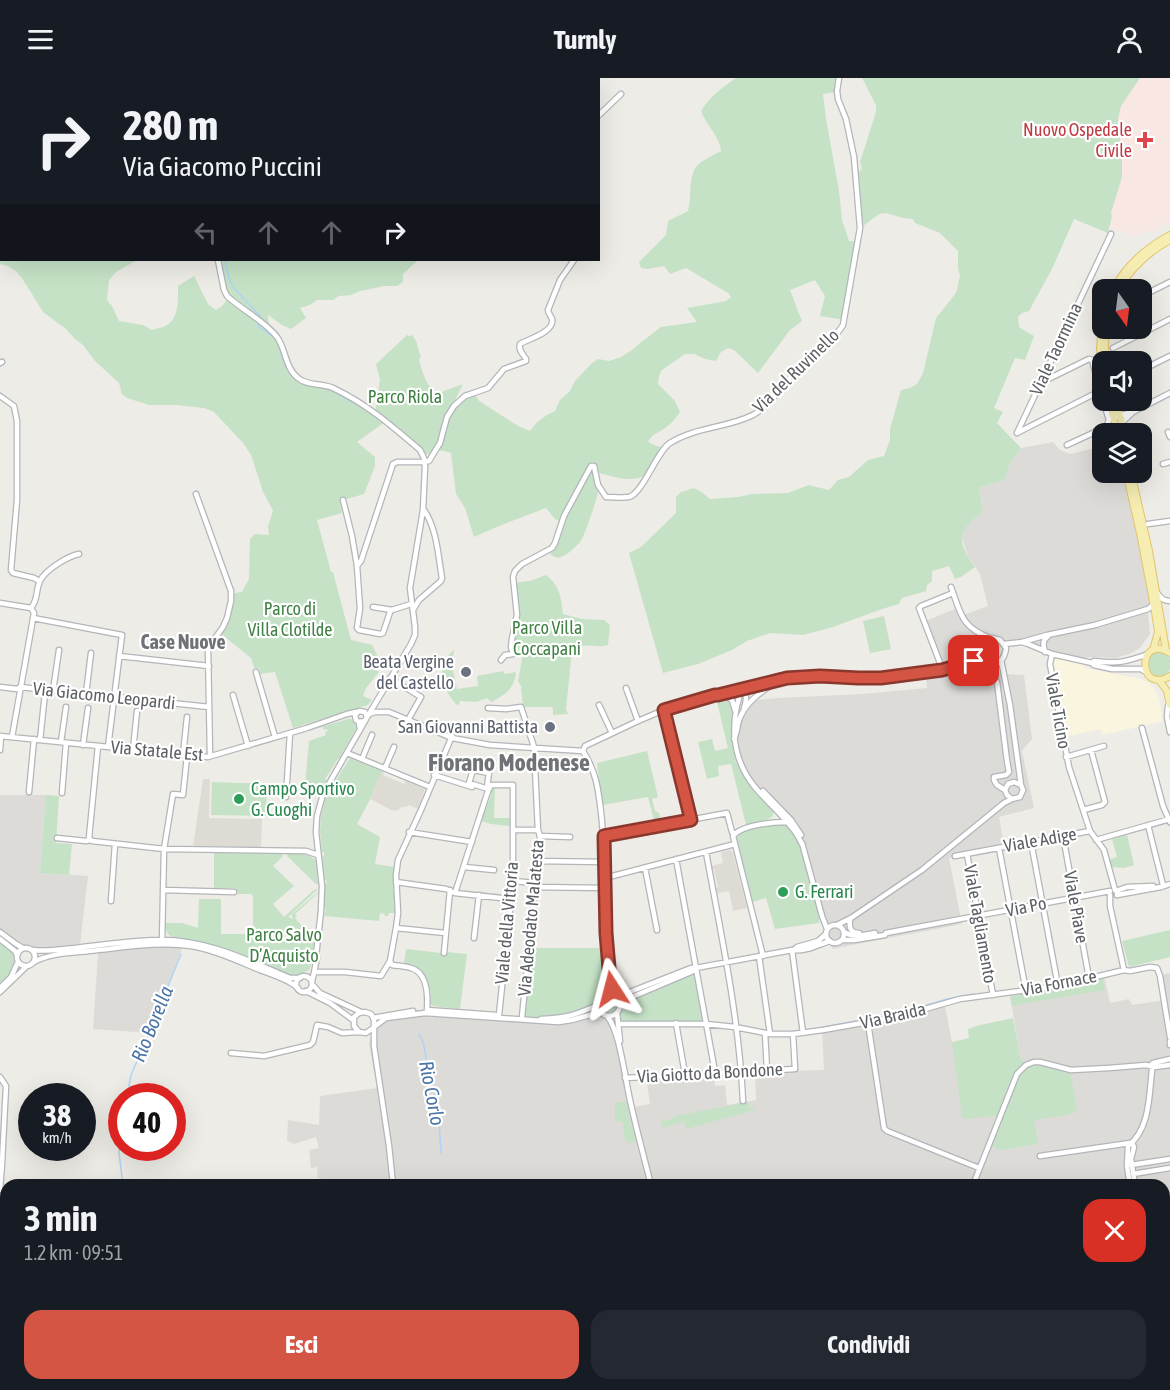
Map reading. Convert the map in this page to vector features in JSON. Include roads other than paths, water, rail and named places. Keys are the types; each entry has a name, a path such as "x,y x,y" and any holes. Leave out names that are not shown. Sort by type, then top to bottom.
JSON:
{"main road":[{"path":"1120,279 1137,258 1170,235"},
{"path":"1126,279 1144,257 1170,240"},
{"path":"1112,411 1115,423"},
{"path":"1114,411 1114,418"},
{"path":"1114,418 1122,423"},
{"path":"1129,483 1158,632 1144,664 1146,672 1151,677 1159,680 1170,676"},
{"path":"1134,483 1168,651 1160,649 1150,652"},
{"path":"1159,680 1167,691 1170,705"}],"street":[{"name":"Via del Ruvinello","path":"501,660 505,655 513,654 511,646 517,615 513,577 515,571 522,564 552,548 564,516 591,466 594,466 598,485 606,497 629,497 634,494 668,444 688,434 734,422 754,414 797,370 837,334 843,324 860,228 854,158 846,119 838,99 839,78"},
{"path":"600,114 621,94"},
{"name":"Viale Taormina","path":"1092,399 1017,433 1111,234"},
{"path":"218,261 227,296 275,334 281,343 291,370 297,377 305,382 332,388 368,407 420,450 424,462 423,510 410,588 415,627 414,639 323,794 317,816 317,845 322,886 317,958 312,983 310,989 306,991"},
{"path":"357,566 361,561 393,464 429,461 440,443 447,417 454,406 465,396 488,388 504,369 526,361 520,350 520,344 550,327 552,318 548,310 560,280 573,261"},
{"path":"1152,291 1170,282"},
{"path":"1113,348 1170,319"},
{"path":"1152,365 1170,356"},
{"path":"1040,383 1092,360"},
{"path":"1110,423 1114,418 1133,412 1170,393"},
{"path":"0,396 14,406 17,421 17,500 10,566 13,573 39,581"},
{"path":"1110,411 1114,418"},
{"path":"1122,423 1133,412"},
{"path":"1067,446 1092,434"},
{"path":"1163,464 1170,462"},
{"path":"196,494 232,597 223,627 208,648 210,756"},
{"path":"343,501 357,566 360,608 357,628 383,633 392,610"},
{"path":"373,607 392,610 413,602 441,581 434,535 429,518 423,510"},
{"path":"422,518 429,518"},
{"path":"1148,524 1170,522"},
{"path":"31,608 36,602 39,581 46,573 64,560 79,554"},
{"path":"1156,589 1160,598 1170,601"},
{"path":"941,668 919,608 952,590 964,622 990,638 996,638 1004,644 1006,651"},
{"path":"0,603 31,608"},
{"path":"1004,644 1095,625 1148,609 1154,604"},
{"path":"12,737 33,618 31,608"},
{"path":"1148,609 1155,612"},
{"path":"33,618 122,635 108,747"},
{"path":"975,630 981,646"},
{"path":"1045,652 1043,642 1049,636"},
{"path":"934,670 973,658 990,638"},
{"path":"984,673 1001,660 1006,651 1021,642 1045,652 1094,665 1112,669 1141,669 1146,672"},
{"path":"53,691 59,650"},
{"path":"1092,663 1125,662 1150,652"},
{"path":"86,694 91,653"},
{"path":"978,654 983,662 987,678 997,682 1009,772 1006,775 994,777 994,780 1012,799"},
{"name":"Viale Ticino","path":"1052,654 1050,664 1066,757 1083,810"},
{"path":"118,656 209,666"},
{"path":"842,940 844,925 851,919 922,870 1004,802 1017,799 1022,795 1010,705 1001,660"},
{"path":"365,719 380,711 389,712 452,737 490,745 584,748 664,710 785,675 874,678 942,670 974,661 983,662 1003,671"},
{"path":"256,672 275,737"},
{"path":"715,695 787,678 820,676"},
{"path":"390,678 421,697 408,720"},
{"path":"734,688 742,689 768,679"},
{"path":"744,710 762,690 779,680"},
{"name":"Via Giacomo Leopardi","path":"0,687 17,689 20,687 209,707"},
{"path":"626,688 638,721"},
{"path":"735,739 739,720 747,701 742,689"},
{"path":"742,689 737,699 733,735 738,760 754,786 795,826"},
{"path":"29,792 45,693"},
{"path":"723,694 732,700 735,711"},
{"path":"233,695 248,746"},
{"path":"599,705 612,733"},
{"path":"1170,705 1167,717 1170,732"},
{"name":"Via Statale Est","path":"1,736 210,756 346,716 348,713 358,713 374,706"},
{"path":"62,793 66,707"},
{"name":"Via Adeodato Malatesta","path":"488,708 521,707 534,748 540,836 522,1017"},
{"path":"83,745 88,708"},
{"path":"664,710 691,820"},
{"path":"133,750 137,711"},
{"path":"358,713 365,719"},
{"path":"358,713 366,714 365,719"},
{"path":"162,942 164,849 173,794 183,795 187,717"},
{"path":"1096,840 1170,820 1163,806 1142,728"},
{"path":"286,797 290,733"},
{"path":"362,759 372,735"},
{"path":"0,750 1,736"},
{"path":"314,972 381,976 390,962 398,913 396,882 398,860 452,737"},
{"path":"90,840 98,746"},
{"path":"1066,757 1104,746"},
{"path":"385,768 394,747"},
{"path":"584,748 595,773 604,836 606,933 610,980 620,1004 617,1013 607,1016"},
{"path":"1091,750 1105,802 1083,810 1090,831 1104,850 1113,893 1111,907 1124,970"},
{"path":"346,753 430,788"},
{"path":"472,770 489,773 487,783 485,788 469,783 472,770"},
{"path":"434,775 488,791 464,867 452,892 444,953"},
{"path":"997,785 1014,782 1019,776"},
{"path":"749,779 771,799 801,835 830,941"},
{"path":"1014,782 1021,785"},
{"path":"1004,802 1008,784"},
{"name":"Viale della Vittoria","path":"488,791 491,785 514,786 513,881 499,1016"},
{"path":"771,799 802,844"},
{"path":"604,836 727,813 734,833 761,956 768,1034 767,1070"},
{"path":"777,822 782,815"},
{"path":"765,824 782,815"},
{"path":"734,833 765,824 787,822"},
{"path":"1113,893 1166,885 1148,825"},
{"path":"513,830 538,830"},
{"name":"Viale Adige","path":"955,856 1090,831"},
{"path":"410,832 471,842"},
{"path":"540,836 570,837"},
{"name":"Viale Piave","path":"1063,836 1089,978"},
{"path":"57,838 164,849 306,851 318,855"},
{"path":"1031,842 1058,986"},
{"path":"111,901 115,843"},
{"path":"605,878 735,844"},
{"path":"306,851 317,845"},
{"path":"999,848 1026,991"},
{"path":"706,852 726,962 742,1071 743,1101"},
{"name":"Viale Tagliamento","path":"967,854 993,995"},
{"path":"676,860 715,1072"},
{"path":"537,861 605,862"},
{"path":"464,867 494,870"},
{"path":"645,868 657,930"},
{"path":"513,881 535,885 605,888"},
{"path":"396,882 511,899"},
{"path":"163,890 234,892"},
{"name":"Via Po","path":"886,933 1074,898 1113,893"},
{"path":"474,938 479,896"},
{"path":"820,905 827,921 852,936 886,933"},
{"path":"793,950 818,942 835,925 851,919"},
{"path":"851,919 850,928 853,932 875,930 879,933"},
{"path":"396,928 445,933"},
{"path":"0,932 16,945 33,950 183,941 210,946 290,978 308,977 320,993 361,1012 368,1012 374,1018"},
{"path":"374,1018 427,1010 499,1016 567,1017 598,1005 601,998 607,995 616,996 691,968 815,948 830,941 838,943 842,940 854,940 886,933"},
{"path":"0,939 15,951 18,962 11,977 0,990"},
{"path":"0,990 27,966 45,957 162,942 222,954 286,981 330,1003 353,1020"},
{"path":"17,956 23,948"},
{"path":"33,950 36,956 34,962"},
{"path":"793,950 803,1033"},
{"path":"298,988 297,982 312,968 316,956"},
{"path":"18,962 27,966"},
{"path":"390,962 392,965 412,968 419,974 428,989 427,1010"},
{"name":"Via Fornace","path":"993,995 1058,986 1124,970 1150,967 1158,971 1170,1041"},
{"path":"620,1004 696,968"},
{"path":"607,995 610,980"},
{"name":"Via Braida","path":"619,1026 645,1023 706,1024 768,1034 793,1034 868,1023 960,999 993,995"},
{"path":"598,1005 601,1012 612,1022 619,1043 625,1078 650,1179"},
{"path":"361,1012 353,1020 354,1027 374,1046"},
{"path":"231,1053 264,1056 310,1045 313,1042 317,1025 340,1033 361,1033 369,1032 386,1018 425,1013 558,1022 601,1012"},
{"path":"617,1013 619,1043"},
{"path":"374,1018 374,1046 392,1179"},
{"path":"676,1023 685,1074"},
{"path":"868,1023 884,1128 979,1168"},
{"path":"346,1033 354,1027"},
{"name":"Via Giotto da Bondone","path":"625,1078 795,1069 793,1034"},
{"path":"1151,1065 1170,1059"},
{"path":"975,1179 1017,1074 1026,1065 1040,1062 1071,1070 1170,1065"},
{"path":"1129,1179 1127,1151 1128,1146 1142,1128 1146,1115 1151,1065"},
{"path":"0,1077 6,1086 1,1179"},
{"path":"1040,1156 1132,1143"},
{"path":"1132,1143 1134,1147 1131,1153 1131,1165 1134,1179"},
{"path":"1131,1165 1170,1158"},
{"path":"1133,1174 1170,1168"}],"waterway":[{"name":"Rio Corlo","path":"225,261 229,279 234,288 261,317 259,327 275,338"},
{"name":"Rio Corlo","path":"278,342 289,372 304,384"},
{"name":"Rio Corlo","path":"309,385 328,389 355,403"},
{"name":"Rio Borella","path":"129,1083 181,954"},
{"path":"823,1027 901,1013 947,999 974,994"},
{"name":"Rio Corlo","path":"419,1034 438,1103 441,1153"},
{"name":"Rio Borella","path":"120,1161 122,1179"}],"place":[{"name":"Nuovo Ospedale Civile","path":"1145,140"},
{"name":"Beata Vergine del Castello","path":"466,672"},
{"name":"San Giovanni Battista","path":"550,727"},
{"name":"Campo Sportivo G. Cuoghi","path":"239,799"},
{"name":"G. Ferrari","path":"783,892"}],"district":[{"name":"Case Nuove","path":"183,642"},
{"name":"Fiorano Modenese","path":"509,763"}],"park label":[{"name":"Parco Riola","path":"405,397"},
{"name":"Parco di Villa Clotilde","path":"290,619"},
{"name":"Parco Villa Coccapani","path":"547,638"},
{"name":"Parco Salvo D’Acquisto","path":"284,945"}]}
